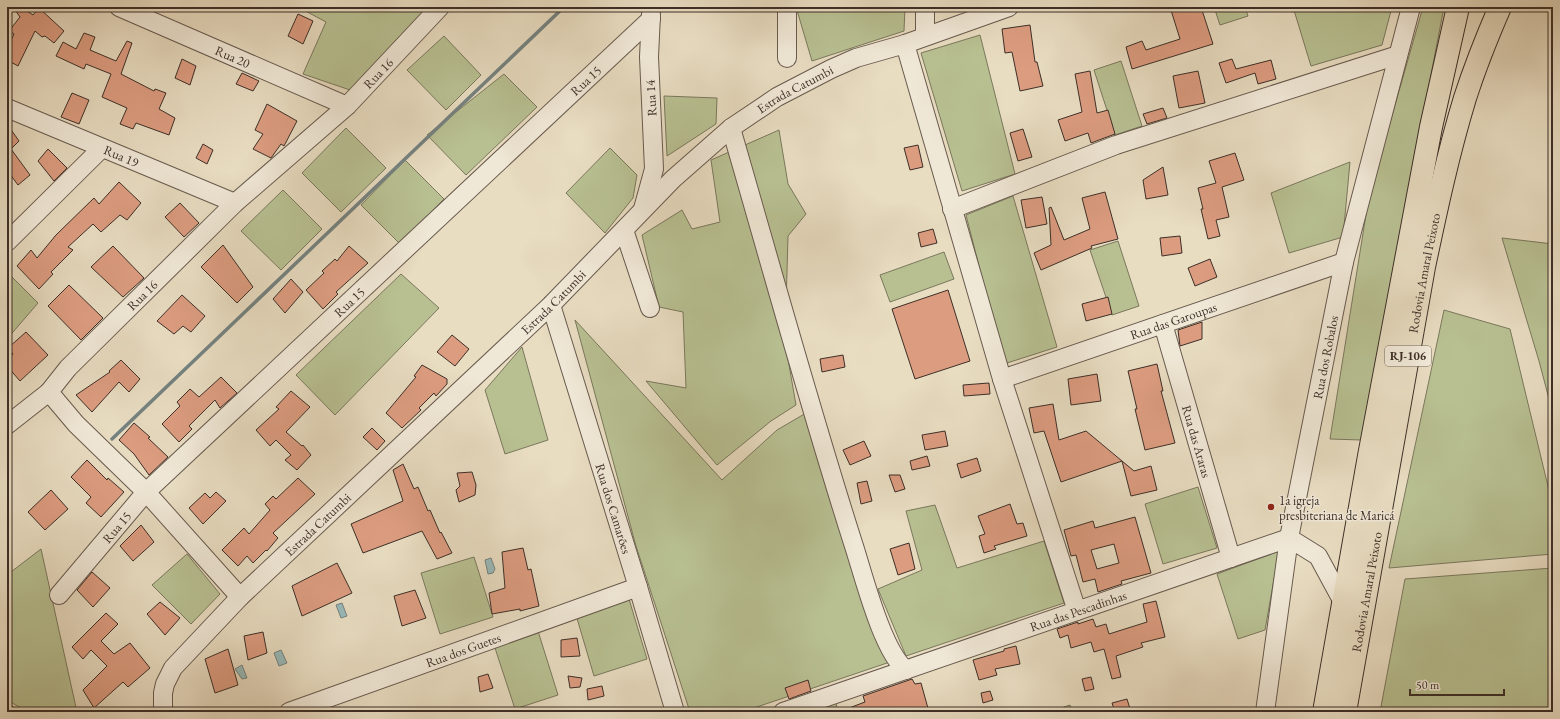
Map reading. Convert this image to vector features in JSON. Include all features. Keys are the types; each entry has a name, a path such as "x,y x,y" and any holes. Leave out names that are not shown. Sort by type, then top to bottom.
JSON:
{"highway":[{"name":"Rodovia Amaral Peixoto","path":"1324,712 1370,448 1429,135 1458,7"},
{"name":"Rodovia Amaral Peixoto","path":"1345,712 1424,267 1436,212 1449,156 1465,99 1481,53 1500,7"}],"street":[{"name":"Rua 20","path":"118,7 347,106"},
{"name":"Rua 16","path":"7,425 49,392 68,368 235,203 347,106 440,7"},
{"path":"787,7 787,58"},
{"path":"925,7 925,36"},
{"name":"Estrada Catumbi","path":"163,712 163,693 165,684 173,668 240,597 550,305 673,179 731,128 777,97 831,68 856,58 905,44 1009,7"},
{"name":"Rua dos Robalos","path":"1265,712 1289,538 1344,262 1411,7"},
{"name":"Rua 15","path":"59,595 146,492 621,49 651,13"},
{"name":"Rua 14","path":"642,211 654,169 649,57 651,13"},
{"path":"905,44 1002,379 1077,611"},
{"path":"621,49 649,57"},
{"path":"952,209 1116,145 1398,55"},
{"name":"Rua 19","path":"7,108 235,203"},
{"path":"731,128 832,477 870,596 885,638 901,666 906,670"},
{"path":"7,242 102,148"},
{"path":"654,169 673,179"},
{"path":"624,230 650,308"},
{"name":"Rua das Garoupas","path":"1002,379 1344,262"},
{"name":"Rua dos Camarões","path":"550,305 638,586 675,712"},
{"name":"Rua das Araras","path":"1163,324 1230,558"},
{"path":"49,392 76,424 146,492 240,597"},
{"path":"1289,538 1318,556 1344,604"},
{"name":"Rua das Pescadinhas","path":"783,712 1289,538"},
{"name":"Rua dos Guetes","path":"289,712 638,586"}],"green space":[{"path":"298,7 425,7 430,9 353,91 303,74 326,22"},
{"path":"796,7 905,7 904,31 812,61"},
{"path":"1214,7 1245,7 1248,16 1220,25"},
{"path":"1293,7 1392,7 1382,45 1311,66"},
{"path":"1423,7 1444,7 1361,440 1330,439 1369,196"},
{"path":"980,35 1015,174 962,191 921,53"},
{"path":"444,36 481,75 446,110 407,70"},
{"path":"1121,61 1142,126 1115,135 1094,70"},
{"path":"504,74 537,107 466,175 427,135"},
{"path":"664,96 717,98 716,124 667,156"},
{"path":"346,128 386,168 341,212 302,173"},
{"path":"779,130 788,184 806,214 788,236 785,342 796,405 771,421 717,465 646,381 686,388 683,312 659,307 642,235 682,210 692,229 720,222 711,160"},
{"path":"610,148 637,175 633,198 605,233 566,193"},
{"path":"405,160 444,199 400,244 361,205"},
{"path":"1350,162 1343,237 1289,253 1271,193"},
{"path":"283,190 322,229 281,270 241,231"},
{"path":"1013,196 1057,347 1004,364 966,215"},
{"path":"1502,238 1553,244 1553,414 1539,361"},
{"path":"1118,241 1139,306 1112,315 1090,250"},
{"path":"944,252 954,279 890,302 880,275"},
{"path":"7,272 38,303 7,339"},
{"path":"401,274 439,308 335,415 296,375"},
{"path":"1444,310 1510,329 1553,507 1553,554 1389,568"},
{"path":"575,320 722,480 777,430 806,413 890,662 742,712 690,712 636,546"},
{"path":"522,347 548,440 505,454 485,390"},
{"path":"1198,487 1217,548 1163,564 1145,504"},
{"path":"935,505 957,568 1044,541 1064,603 906,656 878,589 922,570 906,511"},
{"path":"41,549 77,712 28,712 7,700 7,575"},
{"path":"1279,551 1265,630 1238,639 1217,574"},
{"path":"187,554 220,594 191,624 152,585"},
{"path":"474,557 493,617 440,634 421,573"},
{"path":"1553,568 1553,712 1380,712 1405,579"},
{"path":"629,599 647,659 594,676 576,615"},
{"path":"538,631 558,695 515,709 494,645"},
{"path":"7,703 22,712 7,712"},
{"path":"836,703 838,712 812,712"},
{"path":"1070,705 1073,712 1049,712"}],"water":[{"path":"491,558 495,569 493,573 488,574 485,560"},
{"path":"342,603 347,616 341,618 336,605"},
{"path":"281,650 287,663 279,666 274,653"},
{"path":"242,665 247,678 242,679 235,669"}],"building":[{"path":"13,7 21,7 33,15 39,8 64,31 54,43 45,36 42,37 35,31 18,66 7,60 7,49 14,34 9,31 20,17"},
{"path":"1170,7 1201,7 1213,44 1132,69 1126,47 1142,41 1146,50 1180,39"},
{"path":"298,14 313,21 303,44 288,36"},
{"path":"1030,25 1035,62 1037,62 1043,86 1020,91 1012,52 1005,53 1002,29"},
{"path":"84,33 95,37 90,50 116,61 127,41 132,43 121,74 154,91 155,89 166,93 159,109 175,118 169,135 136,123 133,129 120,124 127,108 102,97 111,74 86,64 84,69 56,56 63,42 76,49"},
{"path":"182,59 196,66 190,85 175,78"},
{"path":"1232,59 1236,69 1271,60 1276,79 1258,84 1255,73 1226,83 1219,63"},
{"path":"1090,71 1097,113 1108,110 1115,134 1091,143 1088,133 1065,141 1058,120 1082,112 1075,74"},
{"path":"1198,71 1205,103 1179,108 1173,76"},
{"path":"242,73 259,81 253,91 236,84"},
{"path":"72,93 89,100 79,124 61,117"},
{"path":"267,104 297,121 284,146 281,144 271,158 253,149 263,134 255,130"},
{"path":"1163,108 1167,118 1147,124 1143,114"},
{"path":"7,124 19,141 11,149 30,175 18,185 7,170"},
{"path":"1023,129 1032,157 1018,161 1010,133"},
{"path":"203,144 213,150 207,164 196,158"},
{"path":"918,145 923,167 910,170 904,148"},
{"path":"48,149 67,168 54,181 38,161"},
{"path":"1235,153 1244,180 1222,187 1229,217 1216,220 1220,236 1208,239 1198,188 1216,183 1209,161"},
{"path":"1163,167 1168,195 1146,199 1143,180"},
{"path":"119,182 141,203 127,220 120,215 101,232 93,224 68,247 73,250 51,272 53,274 39,289 17,266 31,250 37,258 56,235 94,198 99,204"},
{"path":"1105,192 1118,239 1091,246 1092,248 1041,270 1034,253 1051,245 1049,208 1051,207 1064,240 1090,229 1082,198"},
{"path":"1042,197 1047,224 1026,228 1021,200"},
{"path":"180,203 199,223 184,237 165,217"},
{"path":"933,229 937,243 921,247 918,233"},
{"path":"1180,236 1182,253 1162,256 1160,238"},
{"path":"223,245 253,287 237,303 201,267"},
{"path":"113,246 144,278 123,297 91,267"},
{"path":"349,246 368,263 336,292 338,294 323,309 306,290 324,273 322,271 335,259 337,261"},
{"path":"1210,259 1217,277 1195,286 1188,268"},
{"path":"291,279 303,292 285,313 273,299"},
{"path":"69,285 103,318 81,340 48,306"},
{"path":"948,290 970,361 915,379 892,309"},
{"path":"182,295 205,316 191,332 183,326 174,334 157,321"},
{"path":"1108,297 1112,314 1086,321 1082,304"},
{"path":"1202,322 1202,339 1180,346 1178,330"},
{"path":"26,332 48,355 20,381 7,366 7,359 13,354 8,348"},
{"path":"452,335 469,349 455,366 437,352"},
{"path":"843,355 845,367 822,372 820,359"},
{"path":"121,360 140,379 129,392 119,382 92,412 76,395 110,372 109,371"},
{"path":"1157,364 1163,391 1161,391 1175,443 1145,450 1128,371"},
{"path":"422,365 447,379 447,384 436,396 434,393 419,408 421,410 402,428 386,413 416,377 414,376"},
{"path":"1097,374 1101,401 1071,405 1068,379"},
{"path":"221,377 237,393 220,408 215,400 189,426 192,429 179,442 162,424 180,406 177,402 190,389 199,397"},
{"path":"989,383 990,394 964,396 963,385"},
{"path":"291,391 310,407 286,432 302,446 303,445 311,455 297,470 285,460 291,455 276,440 270,446 256,430 279,409 276,407"},
{"path":"1053,404 1059,440 1086,431 1122,461 1061,482 1044,431 1034,433 1029,408"},
{"path":"134,423 150,437 148,438 168,457 149,475 134,454 119,440"},
{"path":"372,428 385,441 377,450 363,437"},
{"path":"945,431 948,446 925,450 922,435"},
{"path":"864,441 871,456 850,465 843,450"},
{"path":"927,456 930,466 912,470 910,461"},
{"path":"977,458 981,471 961,478 957,464"},
{"path":"87,460 107,480 108,478 124,492 101,517 86,503 91,497 71,477"},
{"path":"1122,461 1134,471 1151,466 1157,490 1131,496"},
{"path":"403,464 414,489 418,487 428,511 430,510 440,533 441,532 452,553 437,559 422,531 363,553 351,524 403,501 393,470"},
{"path":"472,472 476,485 475,495 459,502 456,490 460,486 457,473"},
{"path":"889,475 900,475 905,489 895,492"},
{"path":"298,478 315,494 273,533 278,538 267,551 266,550 253,563 247,556 238,566 222,550 244,528 249,534 270,510 265,504 273,496 276,499"},
{"path":"867,481 872,501 861,504 857,483"},
{"path":"51,490 68,509 45,530 28,512"},
{"path":"216,492 226,501 203,524 189,508 205,493 210,498"},
{"path":"1010,504 1017,524 1023,523 1027,536 994,546 996,549 984,553 979,536 985,534 978,516"},
{"path":"1135,517 1151,573 1121,581 1122,584 1098,592 1095,579 1083,582 1076,555 1071,556 1064,530 1093,521 1095,528","holes":["1114,544 1119,563 1097,569 1091,550"]},
{"path":"141,525 154,542 133,561 120,546"},
{"path":"909,543 915,569 898,575 890,549"},
{"path":"523,548 528,570 531,569 539,606 520,611 520,609 492,614 489,593 505,588 502,552"},
{"path":"337,563 352,593 302,616 292,586"},
{"path":"92,572 110,588 93,607 77,590"},
{"path":"415,590 426,618 402,626 394,596"},
{"path":"1156,601 1165,637 1141,643 1143,647 1116,656 1121,677 1112,679 1104,649 1094,652 1091,642 1071,648 1068,635 1060,638 1057,629 1093,619 1096,627 1106,624 1109,634 1147,622 1143,604"},
{"path":"160,602 180,618 165,635 147,614"},
{"path":"106,613 118,624 101,641 114,654 130,643 150,668 128,687 123,682 94,708 83,690 107,666 91,650 83,659 72,647"},
{"path":"263,632 267,653 248,660 244,636"},
{"path":"577,638 580,656 561,657 561,640"},
{"path":"1016,646 1020,664 995,669 997,675 979,680 973,660"},
{"path":"228,649 238,685 215,693 205,659"},
{"path":"488,674 493,688 480,692 478,677"},
{"path":"568,676 582,678 580,687 570,688"},
{"path":"1091,677 1094,689 1085,691 1082,679"},
{"path":"912,679 915,684 921,683 929,712 841,712 865,702 863,696"},
{"path":"808,680 811,691 789,699 785,688"},
{"path":"602,686 604,696 588,700 587,689"},
{"path":"990,691 993,700 983,703 981,693"},
{"path":"1127,699 1131,712 1115,712 1112,703"}],"waterway":[{"path":"112,439 564,7"}],"place":[{"name":"1a igreja presbiteriana de Maricá","path":"1271,507"}]}
